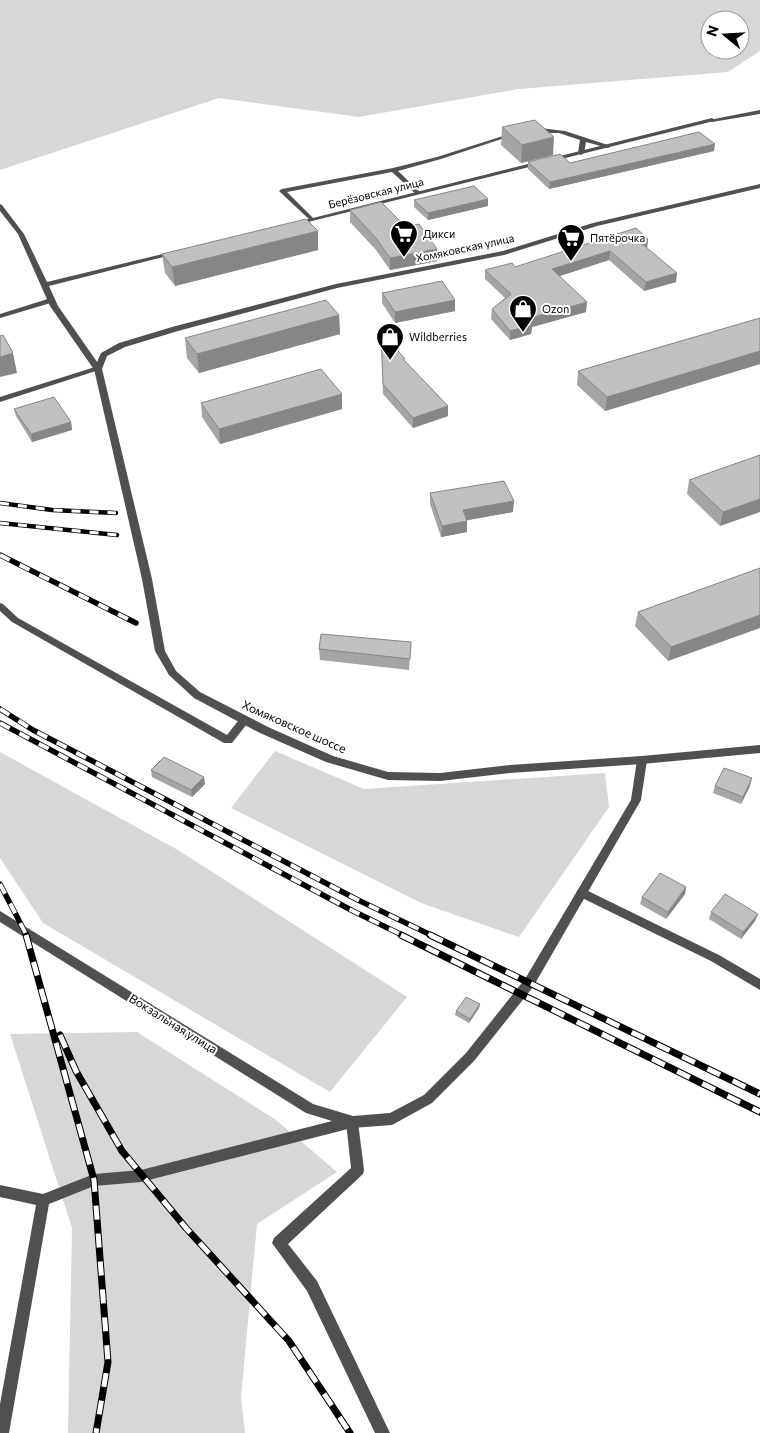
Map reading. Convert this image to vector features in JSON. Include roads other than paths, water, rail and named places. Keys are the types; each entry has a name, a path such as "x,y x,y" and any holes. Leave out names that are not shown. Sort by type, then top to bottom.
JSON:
{"street":[{"name":"Берёзовская улица","path":"292,224 712,120 760,112"},
{"path":"529,132 546,129 563,131 608,146"},
{"path":"311,219 282,191 393,170 521,133"},
{"path":"581,152 583,139"},
{"path":"393,170 418,192"},
{"name":"Хомяковская улица","path":"98,369 104,354 122,345 174,329 336,286 504,253 596,224 760,186"},
{"path":"0,206 21,234 51,300 98,369 0,400"},
{"path":"45,285 187,250"},
{"path":"0,316 51,300"},
{"name":"Хомяковское шоссе","path":"98,369 147,580 160,651 172,673 197,695 330,759 388,776 440,777 760,749"},
{"path":"0,606 15,620 228,740 246,720"},
{"path":"0,1191 43,1200 94,1180 141,1176 352,1122 392,1119 428,1099 470,1057 521,995 636,800 642,760"},
{"path":"582,892 715,958 760,985"},
{"name":"Вокзальная улица","path":"0,916 310,1109 352,1122"},
{"path":"352,1122 358,1170 280,1243 312,1286 383,1433"},
{"path":"2,1433 43,1200"}],"railway":[{"path":"0,503 52,510 116,513"},
{"path":"0,523 117,535"},
{"path":"0,555 136,623"},
{"path":"0,709 33,730 358,900 433,936"},
{"path":"0,723 353,911 404,936"},
{"path":"0,884 27,936"},
{"path":"26,935 94,1180 108,1362 96,1433"},
{"path":"401,935 760,1112"},
{"path":"430,935 760,1094"},
{"path":"60,1035 76,1071 122,1151 186,1228 289,1341 350,1433"}],"place":[{"name":"Дикси","path":"404,258"},
{"name":"Пятёрочка","path":"571,262"},
{"name":"Ozon","path":"523,333"},
{"name":"Wildberries","path":"390,361"}]}
